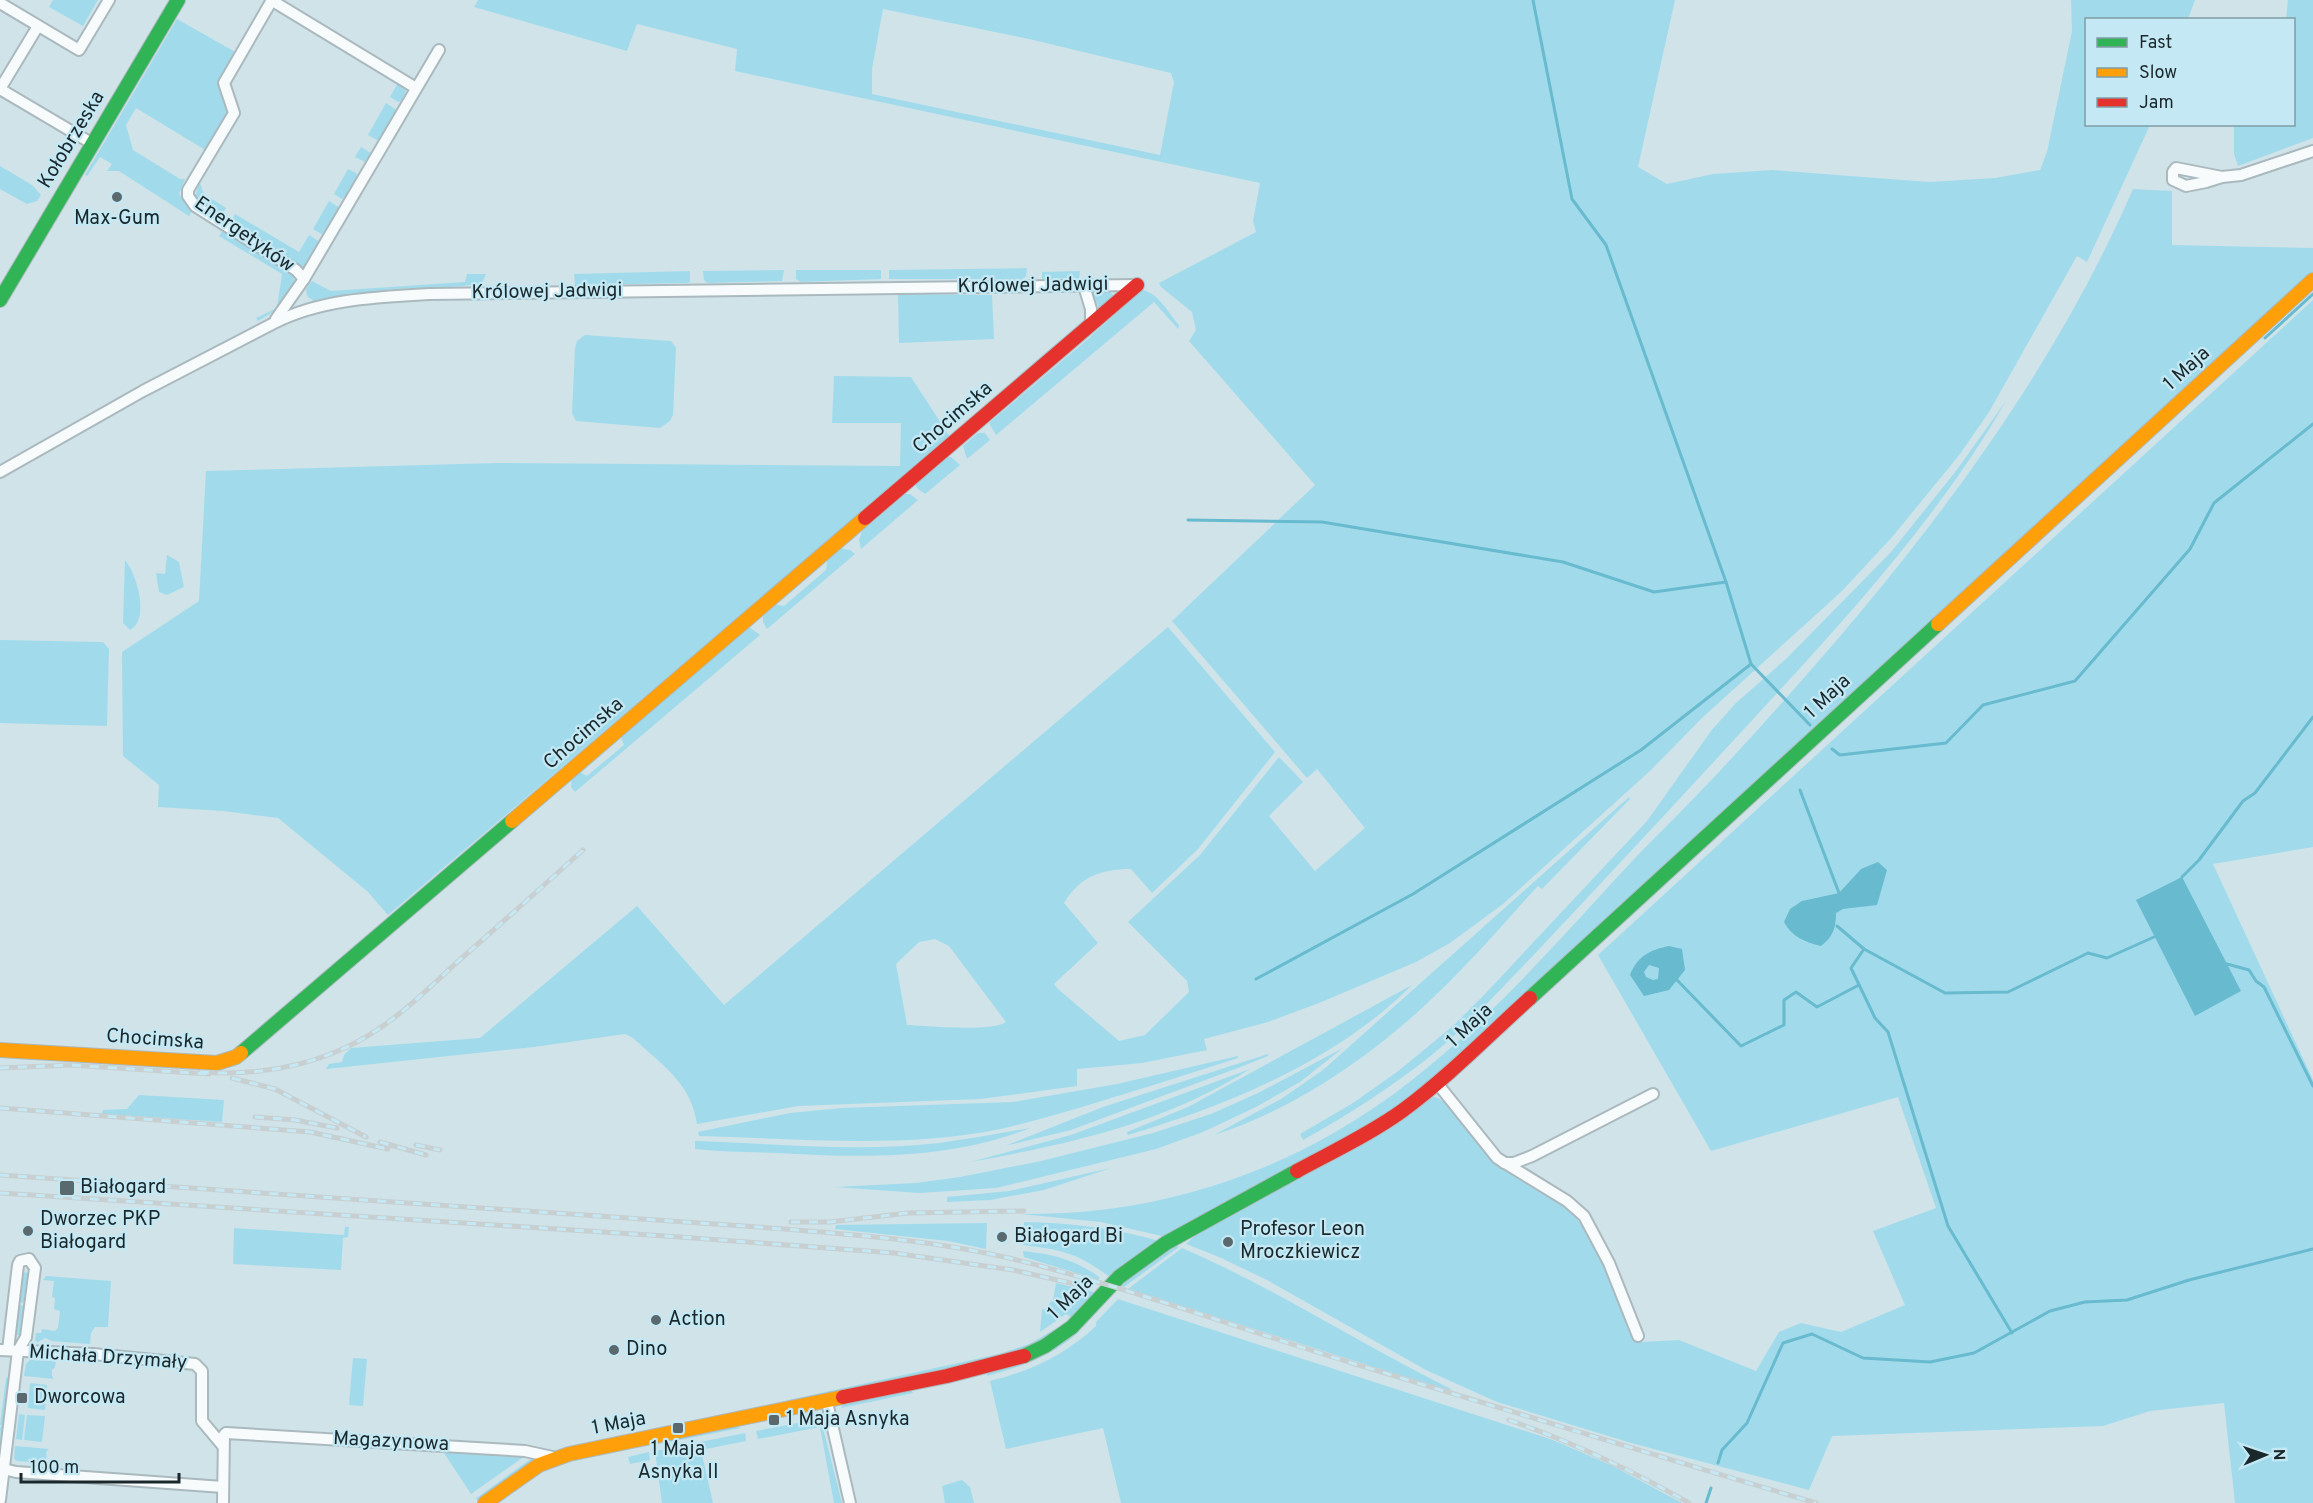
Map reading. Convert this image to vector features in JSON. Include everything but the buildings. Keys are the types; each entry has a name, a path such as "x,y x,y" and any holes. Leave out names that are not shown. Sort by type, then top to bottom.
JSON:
{"street":[{"path":"0,3 80,50 109,0"},
{"name":"Kołobrzeska","path":"0,300 178,0"},
{"path":"272,0 416,88"},
{"name":"Energetyków","path":"272,0 224,83 234,113 188,190 188,196 195,206 296,270 307,310"},
{"path":"38,26 0,89 93,144"},
{"name":"Energetyków","path":"274,323 301,284 438,50"},
{"path":"2222,177 2241,174 2313,151"},
{"name":"1 Maja","path":"485,1503 531,1470 557,1458 828,1402 982,1368 1024,1356 1045,1346 1072,1327 1119,1277 1154,1251 1193,1227 1364,1136 1403,1110 1437,1083 2313,280"},
{"name":"Królowej Jadwigi","path":"0,472 143,391 289,315 370,298 429,294 1137,285"},
{"name":"Chocimska","path":"0,1050 216,1063 236,1057 1137,285"},
{"path":"1084,286 1091,309 1091,324"},
{"path":"1437,1083 1497,1158 1567,1201 1584,1216 1609,1263 1638,1336"},
{"path":"1504,1163 1521,1161 1532,1156 1653,1094"},
{"path":"0,1500 8,1350 18,1265 20,1261 29,1259 35,1268 26,1338 8,1350"},
{"name":"Michała Drzymały","path":"8,1350 93,1354 195,1364 202,1371 202,1421 223,1446"},
{"path":"828,1402 850,1503"},
{"name":"Magazynowa","path":"223,1446 225,1434 513,1450 557,1458"},
{"path":"223,1446 223,1503"},
{"path":"2,1468 16,1472 223,1487"}],"shaded area":[{"path":"53,0 98,0 83,26 49,7"},
{"path":"478,0 1675,0 1638,167 1667,184 1713,174 1772,170 1929,182 1995,178 2040,170 2047,152 2072,31 2071,0 2195,0 2188,18 2085,18 2085,126 2150,126 2087,262 2077,256 1989,412 1960,454 1893,536 1842,591 1702,718 1651,770 1503,904 1450,943 1416,962 1268,1022 1204,1039 1207,1050 1142,1063 1077,1069 1077,1086 980,1099 798,1106 697,1124 689,1097 674,1076 633,1038 625,1034 534,1047 326,1069 329,1064 342,1062 344,1055 351,1048 480,1038 637,906 724,1005 1168,627 1275,752 1198,849 1152,893 1131,869 1120,869 1092,876 1070,894 1064,903 1098,943 1054,984 1058,989 1119,1041 1145,1035 1189,992 1187,981 1128,922 1200,855 1279,757 1303,782 1269,816 1315,871 1365,828 1317,769 1307,778 1172,621 1315,485 1189,341 1196,330 1192,312 1159,283 1256,232 1253,221 1260,183 735,71 737,49 637,24 627,51 474,7","holes":["883,9 1029,39 1171,73 1174,82 1160,155 872,94 872,69","935,939 949,946 1006,1022 974,1028 907,1025 896,964 919,942"]},
{"path":"2288,0 2313,0 2313,138 2238,166 2234,154 2234,126 2295,126 2295,18 2286,18"},
{"path":"177,19 237,53 221,81 230,110 207,151 136,108 126,125 133,150 180,179 185,179 179,194 192,211 189,216 119,171 107,171 112,164 100,157 87,176 85,175"},
{"path":"398,83 406,90 402,101 398,102 390,97"},
{"path":"386,103 396,112 380,139 377,140 368,135"},
{"path":"361,147 371,153 365,162 355,157"},
{"path":"0,166 32,185 41,195 37,201 27,204 0,189"},
{"path":"348,169 356,173 358,177 347,198 342,199 334,194"},
{"path":"200,183 204,194 226,208 221,217 197,200"},
{"path":"2133,189 2172,191 2172,245 2313,248 2313,272 1507,1011 1400,1106 1166,1237 1101,1222 1021,1214 1086,1211 1137,1205 1195,1191 1279,1161 1332,1134 1376,1107 1417,1076 1494,1008 1718,773 1838,639 1895,570 2002,425 2050,349 2094,270"},
{"path":"329,201 340,208 323,235 313,229"},
{"path":"235,214 299,252 309,235 320,242 303,269 231,223"},
{"path":"223,230 290,271 296,284 278,309 258,321 256,318 277,308 282,274 219,236"},
{"path":"1027,268 1023,279 889,279 889,270"},
{"path":"784,270 782,281 707,283 704,280 703,271"},
{"path":"796,270 881,270 881,279 801,282 796,279"},
{"path":"690,271 690,282 686,283 575,285 574,274"},
{"path":"1080,271 1079,278 1042,279 1042,272"},
{"path":"467,274 486,274 482,283 471,285 393,289 315,302 307,296 306,289 312,281 331,291 465,282"},
{"path":"1142,290 1158,299 1179,325 1178,329 1154,302 996,435 989,423"},
{"path":"1094,291 1109,291 1114,296 1099,308 1093,295"},
{"path":"898,294 992,295 994,339 899,343"},
{"path":"2313,300 2313,847 2213,864 2313,1080 2313,1503 2235,1503 2224,1403 2150,1411 2103,1426 1832,1436 1809,1490 1631,1443 1497,1402 1426,1370 1267,1280 1186,1244 1201,1230 1337,1158 1434,1097 1448,1106 1495,1163 1561,1203 1573,1215 1595,1247 1632,1339 1641,1342 1679,1340 1756,1371 1779,1332 1801,1323 1841,1332 1905,1305 1873,1231 1936,1208 1898,1097 1711,1151 1598,955"},
{"path":"585,335 671,341 676,348 673,415 670,421 660,428 576,421 572,413 575,349 577,341"},
{"path":"834,376 911,377 950,437 388,915 367,891 278,818 224,811 158,807 159,785 123,756 122,652 199,601 206,471 497,463 900,466 901,423 832,423"},
{"path":"2006,401 1954,482 1864,596 1800,669 1528,961 1470,1021 1433,1054 1370,1100 1303,1140 1300,1134 1353,1103 1397,1072 1453,1026 1485,994 1647,821 1711,731 1736,703 1787,658 1891,552 1956,471"},
{"path":"978,433 985,433 990,440 967,459 963,446"},
{"path":"947,457 951,457 960,465 925,494 917,488 915,484"},
{"path":"905,494 910,494 918,500 861,549 859,540 862,531"},
{"path":"839,548 850,550 855,554 767,629 763,622 763,615 772,604 784,606 826,570 828,557"},
{"path":"167,555 179,562 184,587 167,595 159,592 156,573 165,574"},
{"path":"125,560 134,575 140,607 136,625 130,630 123,623"},
{"path":"749,627 760,635 575,792 571,787 572,776 578,771 587,776 624,745 620,735"},
{"path":"0,640 103,642 109,649 107,726 0,723"},
{"path":"1629,797 1630,799 1542,889 1538,886 1467,963 1404,1024 1345,1069 1314,1089 1282,1107 1214,1135 1281,1099 1323,1070"},
{"path":"1878,862 1887,870 1877,905 1843,909 1836,913 1833,932 1821,946 1800,938 1787,927 1784,922 1790,909 1802,901 1839,893 1861,869"},
{"path":"2182,877 2241,991 2195,1016 2136,900"},
{"path":"1669,946 1682,949 1685,970 1669,990 1644,996 1630,975 1640,959","holes":["1649,965 1659,968 1658,979 1653,980 1646,977 1644,972"]},
{"path":"1412,985 1382,1012 1315,1058 1279,1077 1204,1110 1128,1135 1127,1132 1188,1107"},
{"path":"1343,1048 1300,1082 1256,1107 1203,1132 1156,1149 996,1188 919,1193 835,1187 916,1183 960,1177 1041,1161 1153,1133 1211,1114 1258,1093"},
{"path":"1268,1054 1268,1056 1243,1066 1071,1130 1005,1146 1103,1107"},
{"path":"1238,1056 1238,1058 1082,1107 985,1132 914,1140 878,1141 699,1136 698,1132 790,1113 842,1108 1013,1102 1117,1084"},
{"path":"1250,1069 1217,1088 1149,1118 1043,1148 970,1162 1071,1135"},
{"path":"139,1095 224,1100 222,1122 102,1114 103,1110 127,1109"},
{"path":"1030,1128 969,1146 905,1154 841,1156 695,1149 695,1141 819,1146 909,1146"},
{"path":"1111,1168 1044,1190 990,1200 947,1202 947,1197 1009,1191"},
{"path":"1024,1222 1092,1227 1159,1241 1111,1278 1089,1263 1070,1254 1023,1245"},
{"path":"987,1223 986,1249 948,1241 835,1229 836,1225"},
{"path":"345,1227 349,1227 348,1237 343,1238 341,1270 233,1264 234,1228 344,1235"},
{"path":"1173,1245 1179,1247 1124,1287 1119,1286"},
{"path":"1182,1248 1284,1298 1451,1389 1449,1391 1128,1289"},
{"path":"1023,1251 1054,1256 1072,1262 1099,1277 1099,1280 1024,1257"},
{"path":"22,1272 30,1273 27,1303 18,1302"},
{"path":"46,1276 111,1281 108,1327 95,1327 91,1333 90,1344 52,1341 45,1338 38,1342 35,1341 36,1333 41,1333 42,1329 55,1331 58,1328 60,1311 54,1309 55,1298 52,1297 54,1281 43,1280"},
{"path":"1056,1283 1098,1293 1073,1319 1066,1314 1040,1332 1042,1309 1048,1310 1050,1302 1053,1301"},
{"path":"1118,1299 1553,1440 1613,1466 1682,1503 1121,1503 1103,1428 1006,1449 990,1381 1033,1367 1060,1354 1096,1326 1096,1322"},
{"path":"17,1305 26,1306 22,1336 14,1334"},
{"path":"1059,1327 1041,1342 1000,1357 791,1402 789,1400 999,1354 1029,1344"},
{"path":"1076,1331 1078,1333 1068,1341 1046,1354 1024,1365 987,1376 988,1372"},
{"path":"353,1358 367,1359 363,1406 349,1405"},
{"path":"30,1360 56,1361 52,1370 54,1379 24,1376 26,1364"},
{"path":"10,1377 1,1451 0,1428 2,1425 0,1425 6,1378"},
{"path":"30,1383 47,1385 45,1410 28,1408"},
{"path":"911,1390 913,1393 841,1408 843,1404"},
{"path":"19,1414 25,1415 22,1440 16,1439"},
{"path":"27,1415 45,1416 42,1442 24,1440"},
{"path":"819,1419 842,1503 834,1503 820,1427 758,1439 756,1431"},
{"path":"735,1426 741,1428 654,1445 655,1442"},
{"path":"745,1433 746,1441 701,1450 713,1503 662,1503 655,1451"},
{"path":"15,1446 49,1449 46,1452 47,1463 17,1461 14,1459"},
{"path":"442,1450 525,1456 471,1494"},
{"path":"649,1452 650,1460 630,1464 628,1457"},
{"path":"532,1458 532,1462 480,1500 475,1499"},
{"path":"962,1480 970,1487 974,1503 945,1503 942,1486"}],"waterway":[{"path":"1533,0 1572,199 1606,245 1726,582 1751,664 1810,725"},
{"path":"2265,338 2313,294"},
{"path":"1832,749 1840,755 1946,743 1983,705 2075,681 2190,549 2214,503 2313,424"},
{"path":"1188,520 1322,522 1563,562 1654,592 1726,582"},
{"path":"1256,979 1413,894 1641,750 1751,664"},
{"path":"2182,877 2199,860 2243,801 2255,793 2313,717"},
{"path":"1800,790 1839,893"},
{"path":"1837,926 1864,949 1851,968 1875,1018 1888,1032 1948,1226 2012,1333"},
{"path":"1864,949 1945,993 2008,992 2088,953 2107,958 2154,937"},
{"path":"2227,964 2249,970 2256,981 2264,987 2313,1086"},
{"path":"1677,980 1741,1046 1784,1025 1784,1000 1796,992 1817,1007 1859,985"},
{"path":"1718,1463 1722,1450 1747,1423 1783,1343 1812,1334 1863,1358 1930,1362 1974,1353 2050,1311 2085,1302 2127,1300 2189,1280 2313,1249"},
{"path":"1706,1503 1711,1488"}],"railway":[{"path":"200,1072 249,1072 298,1064 344,1048 366,1037 416,1000 583,850"},
{"path":"0,1068 71,1065 209,1074"},
{"path":"232,1078 275,1089 366,1137"},
{"path":"0,1108 310,1132 388,1149"},
{"path":"255,1117 295,1120 337,1128"},
{"path":"380,1142 426,1155"},
{"path":"416,1145 440,1150"},
{"path":"0,1175 758,1227 947,1246 1009,1258 1095,1281 1352,1363 1816,1503"},
{"path":"0,1193 894,1253 1013,1270 1075,1284"},
{"path":"791,1222 830,1222 908,1213 1024,1211"},
{"path":"1509,1420 1601,1457 1689,1503"}],"traffic: fast":[{"path":"0,300 178,0"},
{"path":"1530,998 1938,624"},
{"path":"241,1053 512,821"},
{"path":"1024,1356 1045,1346 1072,1327 1119,1277 1166,1243 1297,1171"}],"traffic: slow":[{"path":"1938,624 2313,280"},
{"path":"512,821 865,518"},
{"path":"0,1050 217,1063 241,1053"},
{"path":"485,1503 539,1465 569,1454 843,1397"}],"traffic: jam":[{"path":"865,518 1137,285"},
{"path":"1297,1171 1364,1135 1402,1111 1452,1070 1530,998"},
{"path":"843,1397 947,1376 1024,1356"}],"place":[{"name":"Max-Gum","path":"117,197"},
{"name":"Białogard","path":"67,1188"},
{"name":"Dworzec PKP Białogard","path":"28,1231"},
{"name":"Białogard Bi","path":"1002,1237"},
{"name":"Profesor Leon Mroczkiewicz","path":"1228,1242"},
{"name":"Action","path":"656,1320"},
{"name":"Dino","path":"614,1350"},
{"name":"Dworcowa","path":"22,1398"},
{"name":"1 Maja Asnyka","path":"774,1420"},
{"name":"1 Maja Asnyka II","path":"678,1428"}]}
